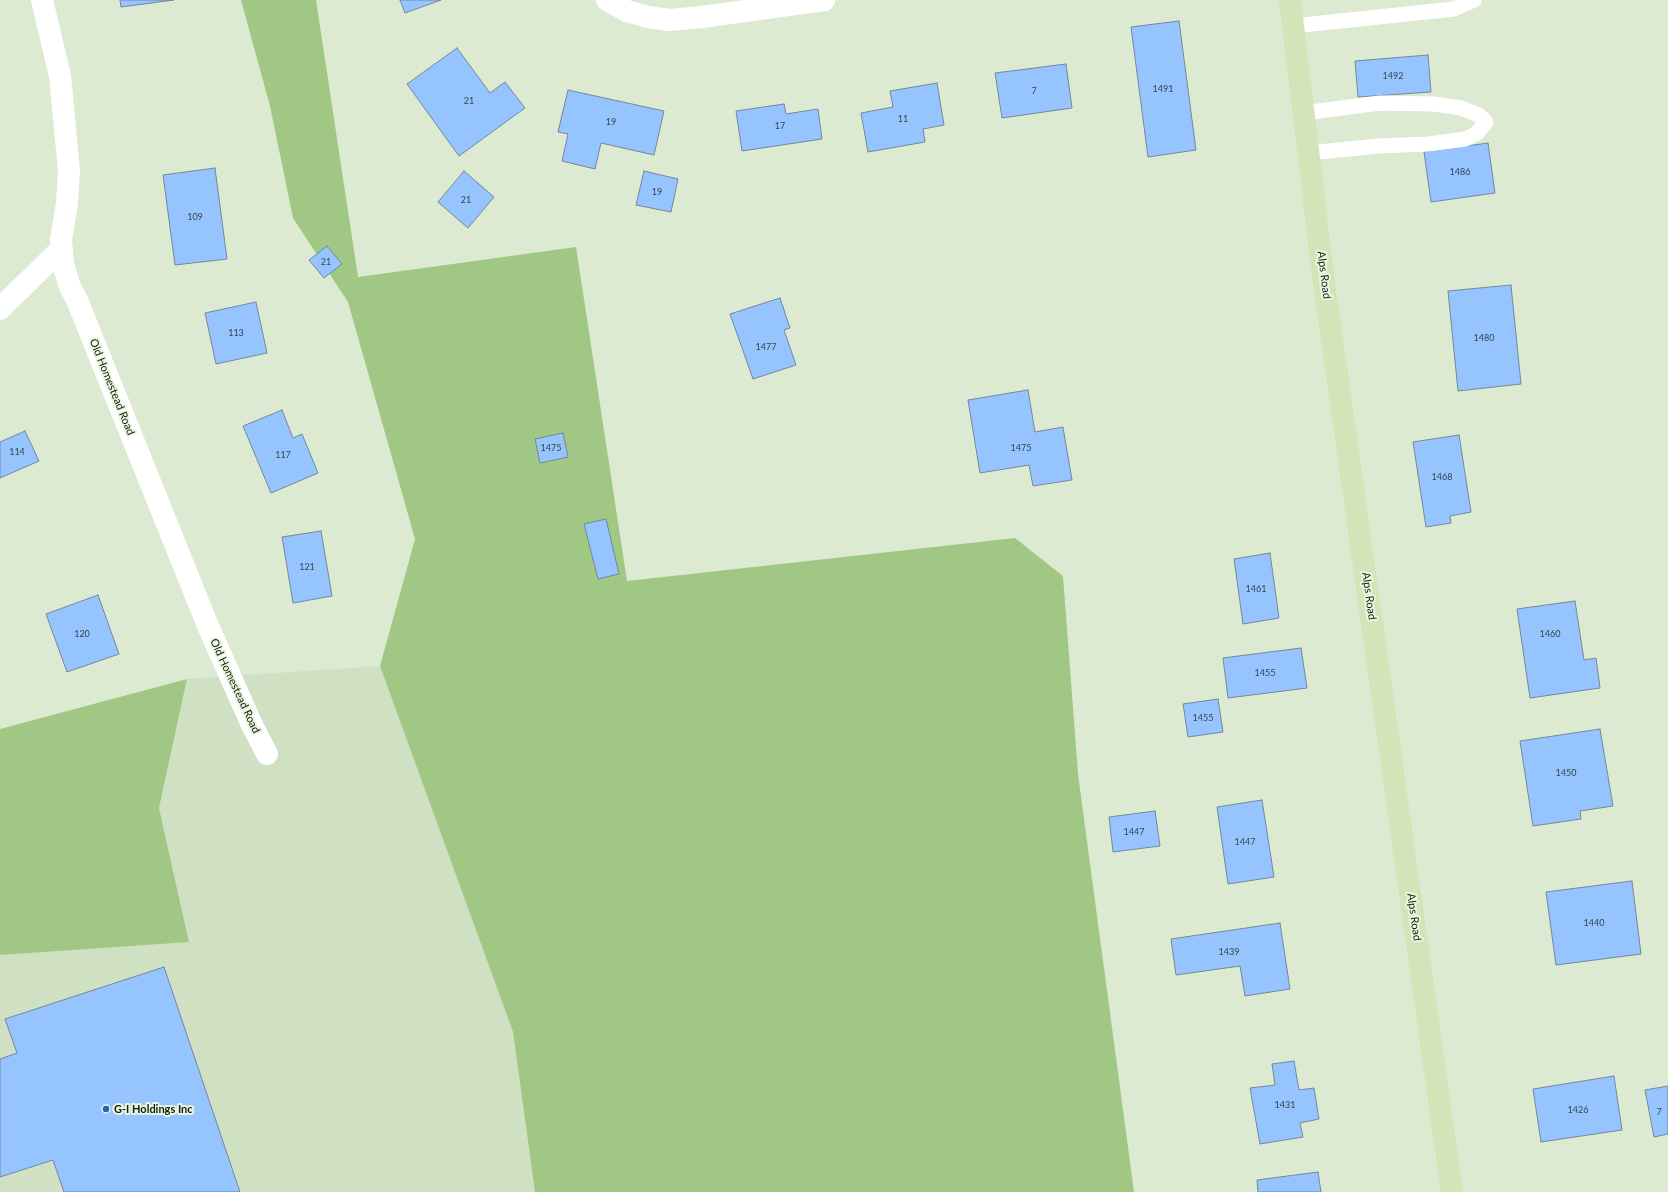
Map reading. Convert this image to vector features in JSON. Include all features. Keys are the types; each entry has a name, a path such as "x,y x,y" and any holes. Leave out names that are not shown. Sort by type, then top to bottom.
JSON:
{"main road":[{"name":"Alps Road","path":"1290,0 1324,282 1452,1192"}],"street":[{"name":"Old Homestead Road","path":"42,0 60,76 69,170 67,203 61,240 63,264 70,287 77,300 208,626 252,725 267,754"},
{"path":"607,0 627,11 648,17 670,20 824,0"},
{"path":"0,309 62,248"}],"lane":[{"path":"1293,26 1454,9 1474,0"},
{"path":"1303,113 1380,103 1434,104 1461,108 1479,115 1486,122 1477,133 1466,139 1429,144 1378,146 1308,153"}],"shaded area":[{"path":"380,666 513,1032 535,1192 0,1192 0,955 189,941 159,808 187,679"}],"green space":[{"path":"241,0 316,0 358,277 576,247 627,581 1015,538 1063,576 1078,774 1134,1192 535,1192 513,1032 380,666 415,539 348,302 293,218 270,106"},
{"path":"187,679 159,808 189,942 0,955 0,729"}],"building":[{"path":"120,0 174,0 121,7"},
{"path":"400,0 441,0 405,13"},
{"path":"1179,21 1196,150 1148,157 1131,27"},
{"path":"457,48 490,93 505,82 525,108 459,156 407,84"},
{"path":"1428,55 1431,92 1358,97 1355,61"},
{"path":"1066,64 1072,108 1002,118 995,73"},
{"path":"937,83 944,125 923,129 925,142 868,152 861,113 893,107 890,91"},
{"path":"568,90 664,111 654,155 601,143 595,169 562,161 568,134 558,132"},
{"path":"784,104 786,114 818,109 822,139 742,151 736,111"},
{"path":"1488,143 1495,193 1431,202 1424,152"},
{"path":"215,168 227,259 175,265 163,175"},
{"path":"464,171 494,197 468,228 438,202"},
{"path":"644,171 678,179 671,212 636,205"},
{"path":"327,246 342,264 324,278 309,260"},
{"path":"1511,285 1521,384 1458,391 1448,291"},
{"path":"780,298 790,328 784,330 796,365 753,379 730,314"},
{"path":"256,302 267,353 216,364 205,313"},
{"path":"1028,390 1035,432 1063,427 1072,480 1033,486 1029,465 980,473 968,400"},
{"path":"282,410 293,438 302,434 318,473 271,493 243,426"},
{"path":"25,431 39,461 0,478 0,442"},
{"path":"563,433 568,457 540,463 535,439"},
{"path":"1459,435 1471,512 1450,516 1451,523 1426,527 1413,442"},
{"path":"606,519 619,574 598,579 584,524"},
{"path":"321,531 332,596 293,603 282,537"},
{"path":"1270,553 1279,618 1243,624 1234,559"},
{"path":"98,595 119,654 67,672 46,614"},
{"path":"1575,601 1584,660 1596,658 1600,688 1530,698 1517,609"},
{"path":"1301,648 1307,688 1228,698 1223,658"},
{"path":"1218,699 1223,732 1188,737 1183,704"},
{"path":"1600,729 1613,806 1580,811 1581,819 1533,826 1520,741"},
{"path":"1262,800 1274,877 1228,884 1217,807"},
{"path":"1155,811 1160,846 1113,852 1109,817"},
{"path":"1632,881 1641,954 1556,965 1546,892"},
{"path":"1280,923 1290,989 1245,996 1240,966 1176,975 1171,939"},
{"name":"G-I Holdings Inc","path":"164,967 240,1192 64,1192 53,1160 0,1177 0,1059 17,1053 5,1019"},
{"path":"1294,1061 1299,1090 1314,1088 1319,1119 1300,1123 1303,1137 1260,1144 1250,1088 1275,1085 1272,1064"},
{"path":"1614,1076 1622,1130 1541,1142 1533,1089"},
{"path":"1668,1086 1668,1134 1654,1137 1645,1090"},
{"path":"1318,1172 1321,1192 1258,1192 1257,1180"}],"place":[{"name":"G-I Holdings Inc","path":"106,1109"}]}
